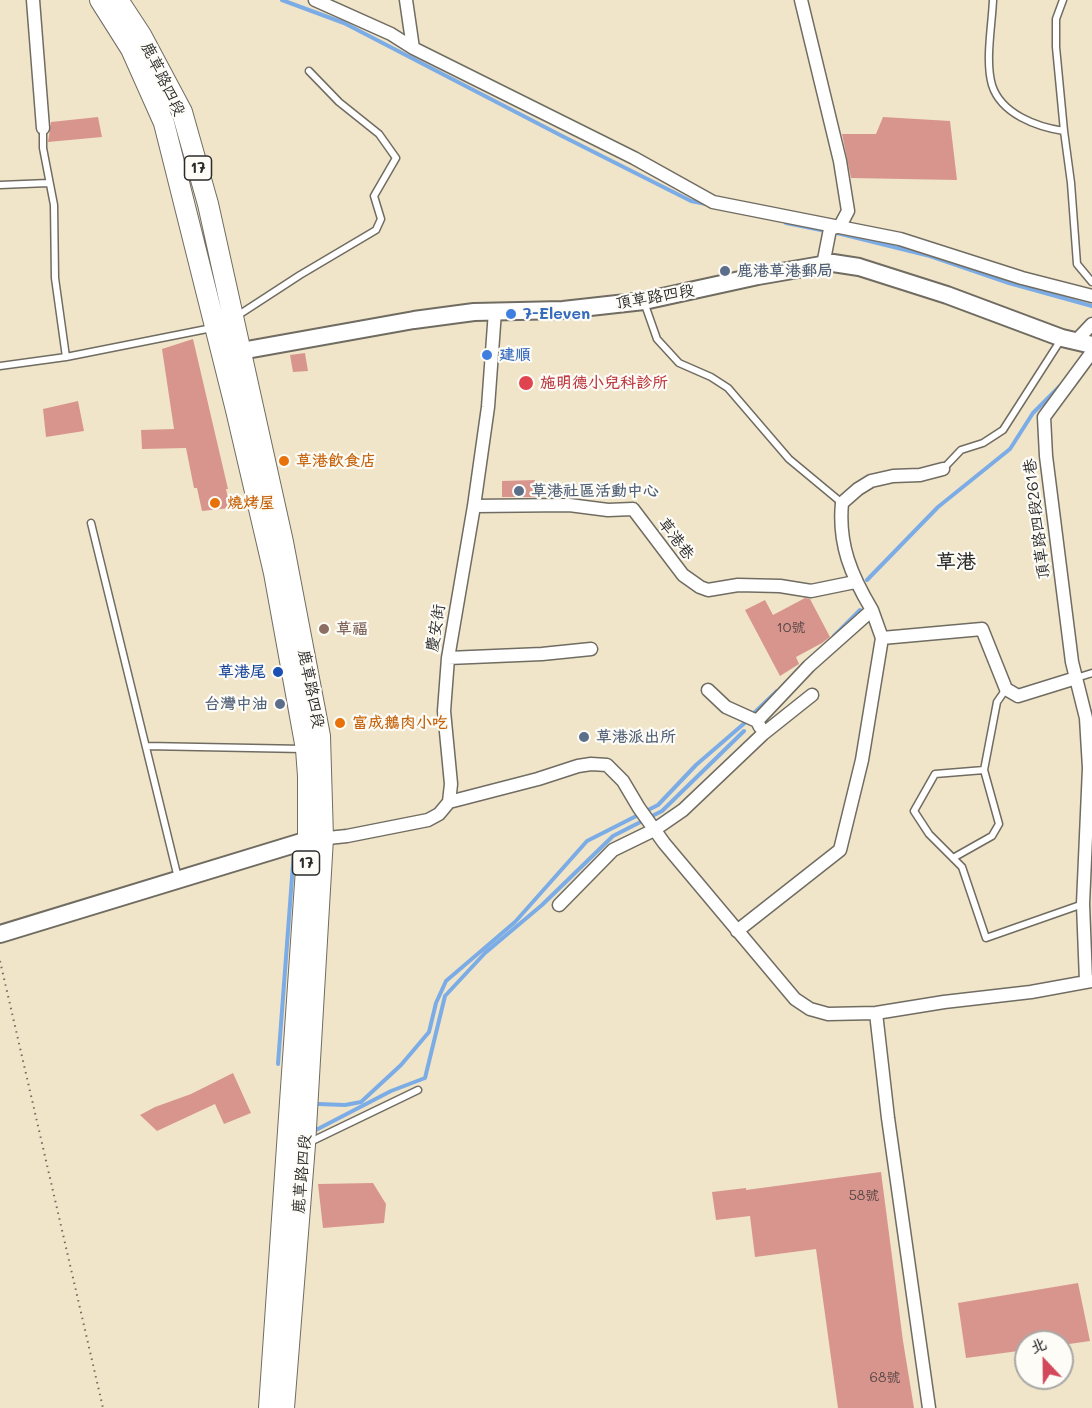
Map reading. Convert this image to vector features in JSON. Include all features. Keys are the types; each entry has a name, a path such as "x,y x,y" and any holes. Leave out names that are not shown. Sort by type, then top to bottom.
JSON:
{"main road":[{"name":"鹿草路四段","path":"99,0 131,49 164,123 274,573 306,749 316,839 282,1329 280,1367 284,1408"},
{"name":"鹿草路四段","path":"118,0 141,35 182,112 208,204 283,542 320,736 305,1144 282,1329"},
{"name":"鹿草路四段","path":"269,1408 280,1367"}],"street":[{"path":"33,0 43,128"},
{"path":"315,0 391,34 413,48 634,158 713,202 900,238 1022,278 1092,296"},
{"path":"406,0 413,48"},
{"path":"801,0 840,161 848,211 840,226 830,229 823,265"},
{"name":"頂草路四段","path":"241,351 414,320 495,311 563,310 644,301 758,276 833,263 859,267 947,295 1069,340 1092,345"},
{"name":"慶安街","path":"449,802 451,784 444,711 448,658 488,407 495,311"},
{"path":"1069,340 1092,324"},
{"path":"215,327 241,351"},
{"name":"頂草路四段261巷","path":"1089,981 1083,904 1091,767 1086,718 1072,662 1046,456 1044,417 1092,352"},
{"path":"737,931 840,850 862,760 882,638 872,610 855,582 843,544 840,519 842,503 858,489 871,482 893,476 920,475 944,469"},
{"name":"草港巷","path":"474,506 570,505 608,510 633,508 683,575 708,590 738,585 780,586 811,591 855,582"},
{"path":"757,721 809,666 872,610"},
{"path":"882,638 982,629 1006,689 1018,696 1076,678"},
{"path":"448,658 542,654 591,649"},
{"path":"708,690 726,707 757,721 764,734"},
{"path":"559,905 613,850 683,810 764,734 812,695"},
{"path":"0,934 316,839 347,836 428,819 439,814 449,802 591,764 607,765 624,782 652,827 737,931 795,999 810,1009 828,1014 876,1013 1031,992 1089,981"},
{"path":"876,1013 888,1118 929,1408"}],"lane":[{"path":"993,0 990,66 992,86 1004,104 1024,120 1044,129 1064,131"},
{"path":"1063,0 1056,19 1056,47 1071,183 1077,264 1092,282"},
{"path":"0,366 66,357 215,327 233,319 300,275 376,230 381,219 374,196 396,158 379,134 339,102 309,71"},
{"path":"43,128 48,183 54,205 55,278 66,357"},
{"path":"0,185 48,183"},
{"path":"644,301 657,339 679,363 711,377 728,388 789,459 842,503"},
{"path":"944,469 961,450 983,443 1003,430 1069,340"},
{"path":"91,523 178,879"},
{"path":"1076,678 1092,673"},
{"path":"953,858 992,836 999,824 984,770 997,702 1006,689"},
{"path":"146,746 306,749"},
{"path":"984,770 935,774 914,811 929,834 962,867 986,938 1083,904"},
{"path":"305,1144 418,1090"}],"path":[{"path":"0,961 103,1408"}],"building":[{"path":"98,117 102,137 48,142 51,122"},
{"path":"883,117 950,121 957,180 851,178 842,134 876,134"},
{"path":"193,339 228,489 226,489 230,508 202,511 197,488 194,488 186,448 142,449 141,430 174,429 162,349"},
{"path":"305,353 308,371 293,372 290,355"},
{"path":"78,401 84,431 46,437 43,409"},
{"name":"草港社區活動中心","path":"535,480 535,497 502,497 502,481"},
{"path":"805,598 810,599 830,637 796,657 799,664 780,676 745,610 765,600 773,615"},
{"path":"233,1073 251,1113 224,1124 215,1104 157,1131 140,1115 191,1094"},
{"path":"881,1172 914,1408 838,1408 816,1249 755,1257 750,1216 716,1220 712,1192 746,1188 746,1190"},
{"path":"373,1183 386,1204 384,1223 323,1228 318,1184"},
{"path":"1078,1283 1090,1341 1074,1343 1074,1330 1014,1330 1014,1352 966,1358 958,1303"}],"waterway":[{"path":"282,0 344,23 691,201 706,204"},
{"path":"786,223 826,231"},
{"path":"833,232 930,256 1009,283 1092,306"},
{"path":"867,580 938,507 1010,449 1033,413 1060,386"},
{"path":"834,636 860,610"},
{"path":"752,715 777,691"},
{"path":"318,1104 345,1105 361,1102 401,1065 429,1032 436,1003 446,981 515,922 587,841 658,805 696,765 747,721"},
{"path":"314,1131 391,1091 425,1078 445,996 485,953 542,905 613,836 662,811 744,731"},
{"path":"278,1064 294,851 292,852"}],"place":[{"name":"鹿港草港郵局","path":"725,271"},
{"name":"7-Eleven","path":"511,314"},
{"name":"建順","path":"487,355"},
{"name":"施明德小兒科診所","path":"526,383"},
{"name":"草港飲食店","path":"284,461"},
{"name":"草港社區活動中心","path":"519,491"},
{"name":"燒烤屋","path":"215,503"},
{"name":"草福","path":"324,629"},
{"name":"草港尾","path":"278,672"},
{"name":"台灣中油","path":"280,704"},
{"name":"富成鵝肉小吃","path":"340,723"},
{"name":"草港派出所","path":"584,737"}],"district":[{"name":"草港","path":"956,562"}]}
